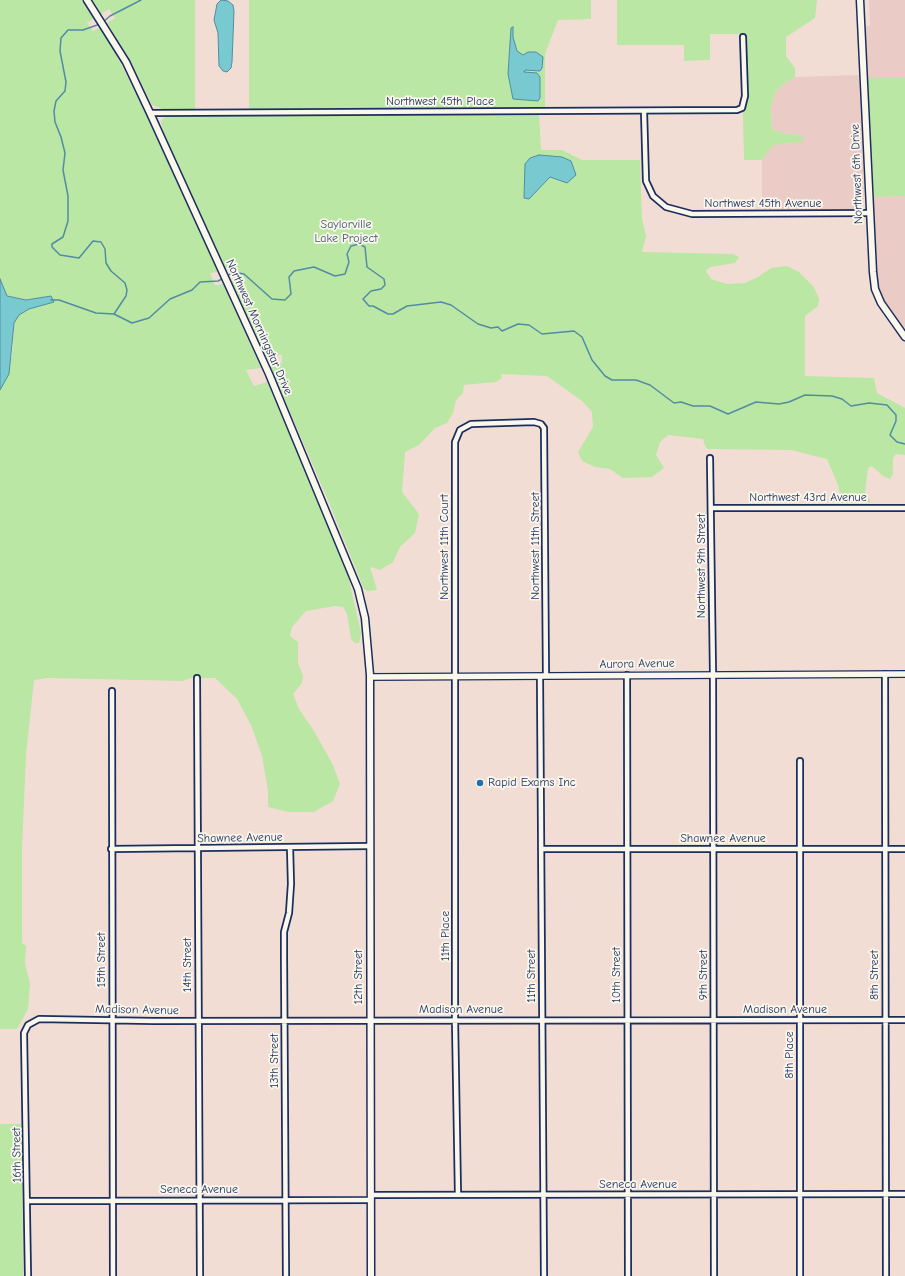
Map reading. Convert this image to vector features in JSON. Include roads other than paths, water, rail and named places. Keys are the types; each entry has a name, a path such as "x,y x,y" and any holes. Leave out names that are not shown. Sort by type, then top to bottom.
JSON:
{"main road":[{"name":"Northwest Morningstar Drive","path":"86,0 94,9 126,62 270,376 353,574 365,618 370,677"},
{"name":"Northwest 6th Drive","path":"860,0 875,289 884,310 904,335"},
{"name":"12th Street","path":"370,677 371,1276"}],"street":[{"name":"Northwest 45th Place","path":"150,113 730,111 742,108 745,101 744,37"},
{"name":"Northwest 45th Avenue","path":"644,111 646,181 651,193 660,202 679,212 692,214 870,213"},
{"name":"Northwest 11th Street","path":"471,424 534,422 541,424 545,432 543,676"},
{"name":"Northwest 11th Court","path":"456,678 455,442 460,430 471,424"},
{"name":"Northwest 9th Street","path":"710,458 712,508 713,674"},
{"name":"Northwest 43rd Avenue","path":"712,508 905,508"},
{"name":"Aurora Avenue","path":"370,677 456,678 713,674 905,674"},
{"name":"9th Street","path":"713,674 714,1276"},
{"name":"8th Street","path":"885,674 886,1276"},
{"name":"10th Street","path":"627,675 628,1276"},
{"name":"11th Street","path":"543,676 541,849 544,1276"},
{"name":"14th Street","path":"197,678 200,1276"},
{"name":"11th Place","path":"456,678 456,1020 458,1195"},
{"name":"15th Street","path":"112,691 111,849 113,1276"},
{"name":"8th Place","path":"800,761 800,1276"},
{"name":"Shawnee Avenue","path":"111,849 370,846"},
{"name":"13th Street","path":"286,1276 284,932 289,913 290,847"},
{"name":"Shawnee Avenue","path":"541,849 905,849"},
{"name":"Madison Avenue","path":"24,1033 28,1025 39,1019 198,1021 905,1020"},
{"name":"16th Street","path":"24,1033 28,1276"},
{"name":"Seneca Avenue","path":"27,1201 286,1200 458,1195 905,1194"}],"water":[{"path":"221,0 228,1 233,5 234,11 232,62 231,68 227,72 223,71 219,66 218,33 214,20 217,4"},
{"path":"513,27 513,37 517,51 523,55 528,52 536,52 543,57 542,68 540,71 525,70 524,72 537,73 540,77 540,98 538,101 513,99 508,74 511,28"},
{"path":"539,155 562,157 571,161 576,175 567,183 550,177 529,199 524,198 525,164 530,158"},
{"path":"0,279 7,296 26,300 51,296 54,302 29,309 19,315 14,323 9,374 0,390"}],"waterway":[{"path":"103,22 110,16 141,0"},
{"path":"51,300 59,300 96,313 114,314 126,296 127,290 125,283 111,271 106,263 105,249 101,242 93,241 79,258 60,255 52,247 52,244 63,237 68,221 68,196 63,170 65,153 55,122 54,111 56,101 65,91 66,82 60,51 61,38 68,30 83,30 100,24"},
{"path":"227,276 233,272 244,274 272,299 285,300 291,294 289,277 294,271 314,267 335,276 345,274 349,262 347,254 351,246 359,244 365,247 367,267 384,279 385,285 381,289 371,291 363,299 369,306 373,306 388,314 393,314 407,306 441,302 451,305 478,324 491,328 498,327 502,331 518,324 529,325 542,334 574,331 582,337 592,360 605,376 612,380 636,380 650,385 674,403 681,402 693,406 710,406 728,414 756,402 779,404 789,402 805,395 832,396 842,399 851,406 869,403 887,405 896,415 896,421 890,435 897,442 905,444"},
{"path":"114,314 132,323 149,318 170,299 192,290 200,282 218,281 224,278"}],"place":[{"name":"Rapid Exams Inc","path":"480,783"}],"park label":[{"name":"Saylorville Lake Project","path":"346,232"}]}
